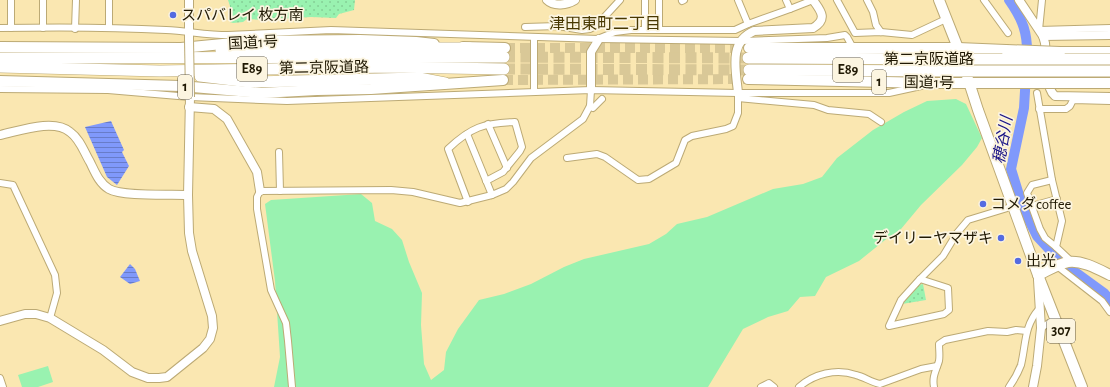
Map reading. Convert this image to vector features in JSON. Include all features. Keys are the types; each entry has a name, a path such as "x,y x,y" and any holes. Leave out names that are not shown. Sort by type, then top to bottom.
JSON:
{"highway":[{"path":"151,58 247,49 470,48"},
{"name":"第二京阪道路","path":"747,49 939,59 1110,59"},
{"name":"第二京阪道路","path":"0,58 151,58 504,52"},
{"name":"第二京阪道路","path":"0,67 160,71 390,67 504,74"},
{"path":"160,71 250,82 419,78 445,83"},
{"name":"第二京阪道路","path":"748,74 947,71 1110,71"}],"main road":[{"name":"307","path":"939,0 958,48 969,83 1038,275 1082,387"},
{"name":"国道1号","path":"0,47 181,48 254,41 360,40 416,42 504,52"},
{"name":"1","path":"747,49 958,48 1060,52 1110,52"},
{"name":"1","path":"0,82 181,86 261,93 371,89 445,83 504,74"},
{"name":"国道1号","path":"748,74 930,83 1110,83"},
{"path":"1038,275 1067,262 1088,265 1110,275"}],"street":[{"path":"11,0 11,28"},
{"path":"43,28 44,0"},
{"path":"75,28 76,0"},
{"path":"109,0 109,28"},
{"path":"0,321 25,314 36,314 50,318 103,350 132,372 148,378 166,377 203,348 210,339 213,328 212,316 192,250 189,234 189,0"},
{"path":"547,0 548,2 556,4 566,4 575,0"},
{"path":"525,27 558,26 582,30 590,29 597,25 620,0"},
{"path":"645,0 645,30"},
{"path":"659,0 659,30"},
{"path":"738,0 748,24"},
{"path":"786,0 790,9"},
{"path":"260,191 391,190 419,193 460,204 492,195 506,188 513,182 531,158 583,119 590,106 591,52 599,39 615,32 630,30 736,30 748,24 813,0 820,10 822,16 819,25 813,28 754,31 748,33 747,49"},
{"path":"837,0 856,33 881,32 912,34 946,19"},
{"path":"867,0 873,12 876,24 881,32"},
{"path":"984,0 1008,33"},
{"path":"1019,0 1041,33 1045,42 1049,87 1052,94 1055,96 1059,110"},
{"path":"1041,33 1042,0"},
{"path":"0,28 109,28 189,35 228,36 331,30 599,39 747,49"},
{"path":"1041,33 1110,28"},
{"path":"1041,33 1110,35"},
{"path":"534,37 534,92"},
{"path":"567,158 597,154 605,157 638,180 649,179 676,163 685,140 692,136 726,129 732,126 738,113 735,61 736,51 747,49"},
{"path":"0,89 108,90 190,97 287,100 591,90 738,96 889,93 930,83"},
{"path":"1037,93 1052,180 1062,221 1056,247"},
{"path":"738,96 814,105 828,110 869,114 880,122"},
{"path":"1055,96 1110,97"},
{"path":"590,106 593,108 602,99"},
{"path":"1039,109 1066,109 1070,106 1073,100 1110,101"},
{"path":"189,107 214,109 227,120 256,172 260,191 257,197 257,209 271,290 286,323 292,387"},
{"path":"468,202 448,149 460,137 488,124 515,122 522,146 520,151 503,172 486,181"},
{"path":"488,124 507,168"},
{"path":"0,135 56,125 70,130 78,140 99,180 110,189 128,194 188,195"},
{"path":"467,134 492,195"},
{"path":"279,152 280,190"},
{"path":"1052,180 1032,185 1027,193 1040,229 1045,238 1072,262"},
{"path":"0,183 13,185 55,274 57,293 50,318"},
{"path":"1032,206 1057,200"},
{"path":"920,279 948,288 949,310 944,314 889,326 901,300 920,279 943,256 957,233 968,220 1014,206"},
{"path":"1057,266 1102,301 1110,312"},
{"path":"1033,387 1041,328 1038,275"},
{"path":"1009,387 1018,373 1021,364 1030,321 1039,308"},
{"path":"1041,328 1049,323 1059,327"},
{"path":"934,387 932,379 939,360 939,344 945,340 988,331 1027,331"},
{"path":"799,387 814,377 830,372 854,374 880,384 921,369 937,366"},
{"path":"0,378 3,387"},
{"path":"761,387 769,383 774,387"}],"green space":[{"path":"228,0 355,0 354,10 339,14 336,18 311,17 263,20 247,19 243,22 233,23 230,22 230,6"},
{"path":"956,99 966,104 982,138 977,147 962,165 921,205 901,229 859,261 826,277 815,296 800,297 788,311 768,317 743,329 708,387 274,387 280,357 275,281 265,204 271,200 361,194 372,203 375,221 392,229 402,240 409,262 422,293 421,325 424,364 431,380 444,370 446,352 458,329 479,300 504,294 531,284 564,267 584,259 649,244 666,234 677,224 707,217 773,189 803,184 822,177 837,158 873,130 927,101"},
{"path":"923,284 926,300 902,304 918,285"},
{"path":"48,366 53,382 38,387 22,387 18,375"}],"water":[{"path":"111,121 124,150 122,152 129,166 117,185 107,177 85,127"},
{"path":"130,264 135,269 140,281 130,284 120,277"}],"waterway":[{"name":"穂谷川","path":"1009,0 1024,27 1027,41 1027,58"},
{"name":"穂谷川","path":"1026,74 1024,108 1011,169 1023,208 1037,236 1060,261 1104,293 1110,300"}],"tunnel":[{"path":"505,48 749,48"},
{"path":"504,57 748,58"},
{"path":"504,69 749,70"},
{"path":"503,80 748,79"}],"place":[{"name":"スパバレイ 枚方南","path":"173,15"},
{"name":"コメダcoffee","path":"983,204"},
{"name":"デイリーヤマザキ","path":"1001,238"},
{"name":"出光","path":"1018,261"}],"district":[{"name":"津田東町二丁目","path":"605,24"}]}
